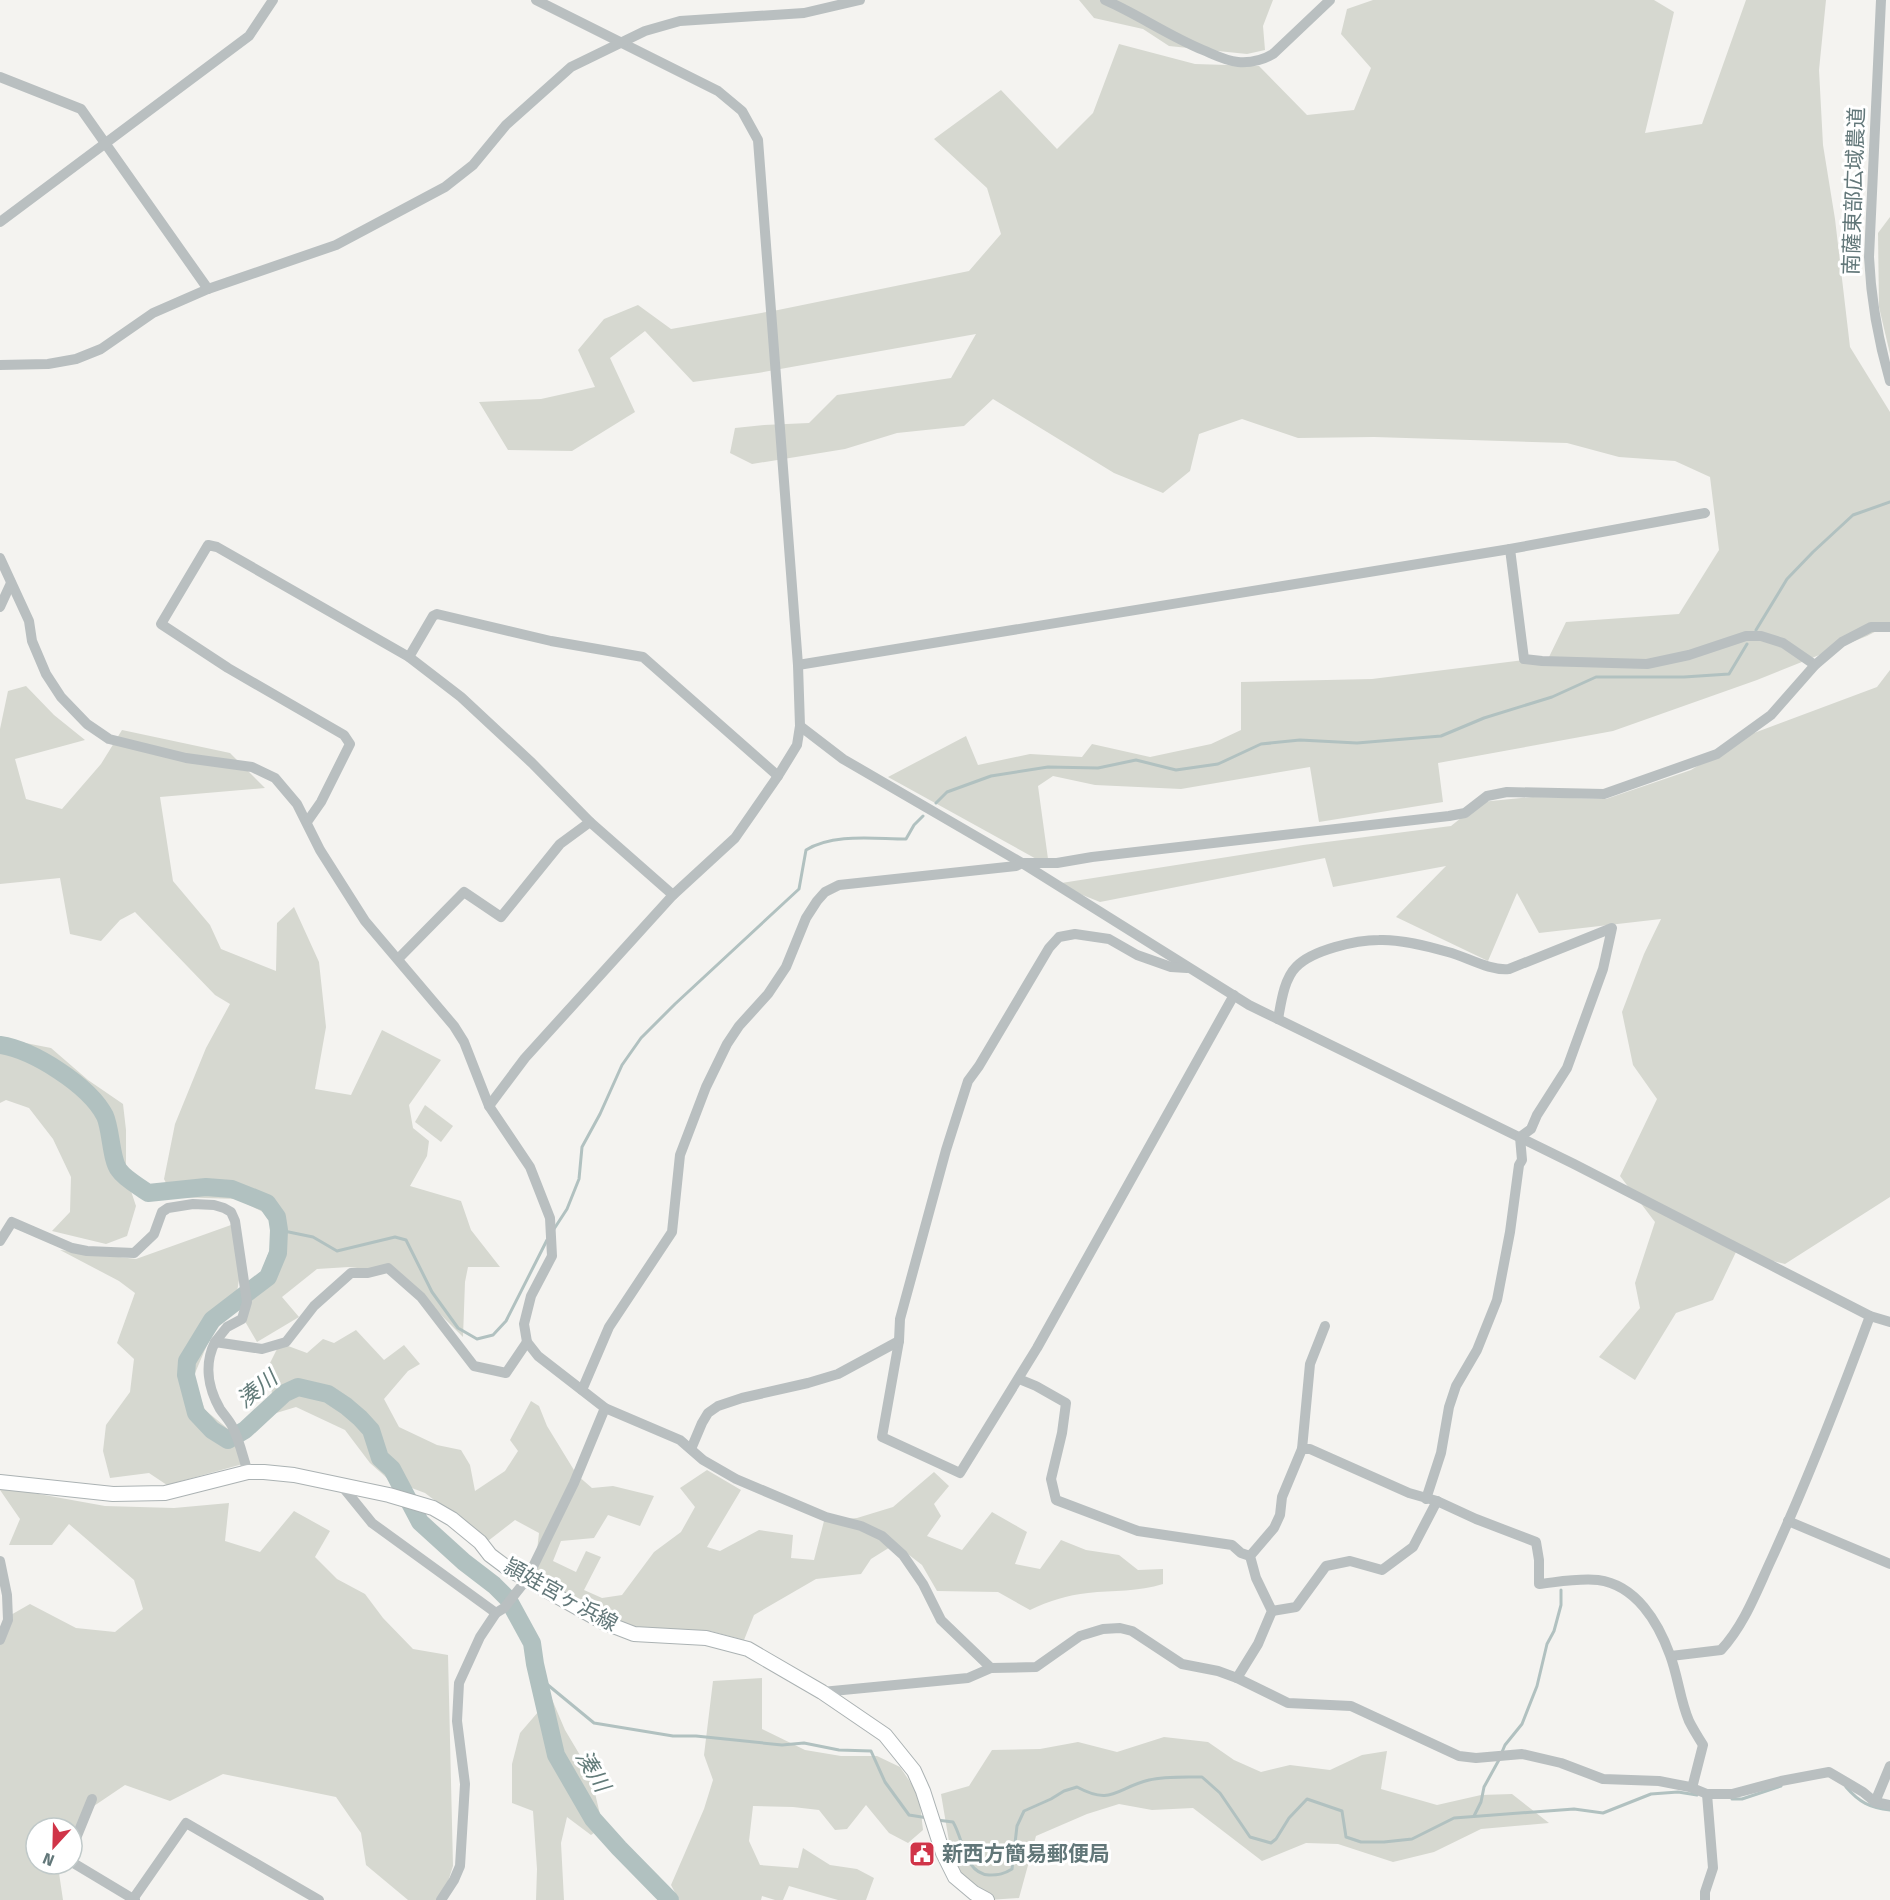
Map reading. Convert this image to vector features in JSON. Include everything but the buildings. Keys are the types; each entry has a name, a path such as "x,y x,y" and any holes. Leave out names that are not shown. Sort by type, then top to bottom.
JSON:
{"main road":[{"name":"頴娃宮ヶ浜線","path":"0,1482 113,1494 165,1493 248,1472 264,1472 294,1475 389,1495 433,1508 452,1519 497,1560 603,1622 634,1635 706,1638 748,1649 822,1692 885,1735 914,1771 943,1853 955,1877 969,1896 987,1900"}],"street":[{"path":"0,222 249,36 273,0"},
{"path":"489,1106 525,1058 673,896 735,838 797,745 800,726 798,665 758,140 742,111 718,91 536,0"},
{"path":"0,365 48,364 76,359 101,349 153,312 208,289 336,245 445,187 473,165 506,124 571,67 621,41 680,21 804,13 860,0"},
{"path":"1105,0 1126,9 1174,38 1237,62 1264,59 1274,54 1330,0"},
{"name":"南薩東部広域農道","path":"1881,0 1869,257 1870,293 1890,381"},
{"path":"0,77 81,109 208,289"},
{"path":"798,665 1510,549 1705,513"},
{"path":"307,822 321,802 350,744 344,735 228,668 161,624 208,545 217,547 237,558 409,657 461,697 532,763 590,822 673,896"},
{"path":"1510,549 1524,659 1542,662 1647,664 1689,655 1746,636 1761,636 1783,643 1815,665"},
{"path":"0,558 29,621 32,641 46,674 61,697 87,724 110,739 186,758 252,767 275,778 297,804 320,850 364,921 454,1026 464,1042 489,1106 530,1167 551,1225 552,1256 531,1296 524,1324 527,1342 538,1356 605,1408 680,1440 703,1460 735,1479 826,1517 861,1526 882,1536 903,1555 941,1620 990,1668"},
{"path":"0,607 11,583"},
{"path":"409,657 433,616 437,614 551,641 643,657 778,776"},
{"path":"582,1390 609,1327 672,1232 680,1155 706,1087 727,1044 739,1026 768,994 786,967 806,918 825,892 839,885 1016,866 1022,863 1057,863 1449,816 1466,813 1487,796 1507,792 1604,794 1717,754 1771,715 1815,665 1842,642 1871,627 1890,627"},
{"path":"800,726 843,759 1022,863 1234,995 1278,1019 1520,1137 1870,1316 1890,1322"},
{"path":"398,959 464,892 501,917 560,844 590,822"},
{"path":"1278,1019 1282,998 1296,967 1314,955 1340,945 1379,940 1407,943 1447,951 1500,970 1509,969 1612,928 1603,969 1567,1068 1537,1115 1531,1129 1520,1137"},
{"path":"1190,968 1179,969 1137,955 1109,939 1075,934 1059,937 1049,948 968,1081 946,1150 900,1319 899,1341 882,1437 960,1473 1019,1379 1234,995"},
{"path":"1426,1499 1441,1453 1449,1407 1456,1386 1478,1350 1497,1300 1510,1232 1519,1166 1522,1160 1520,1137"},
{"path":"0,1242 12,1222 72,1248 134,1253 154,1234 162,1212 168,1208 193,1204 214,1205 231,1212 235,1221 247,1302 242,1319 227,1328 215,1342 209,1354 207,1370 220,1408 239,1441 248,1472"},
{"path":"215,1342 262,1349 286,1342 314,1306 351,1273 368,1273 388,1269 421,1297 474,1366 506,1373 527,1342"},
{"path":"1671,1656 1721,1650 1733,1637 1751,1604 1788,1521 1870,1316"},
{"path":"1250,1556 1274,1528 1280,1515 1282,1497 1302,1449 1310,1364 1326,1326"},
{"path":"691,1449 708,1413 718,1406 838,1374 899,1341"},
{"path":"1019,1379 1066,1403 1052,1479 1056,1500 1138,1531 1232,1545 1250,1556"},
{"path":"441,1900 460,1866 465,1784 457,1721 459,1683 480,1637 527,1579 574,1483 605,1408"},
{"path":"1302,1449 1311,1449 1426,1499 1437,1501 1536,1542 1539,1584 1598,1580 1616,1585 1644,1606 1671,1656 1689,1721 1702,1745 1692,1788"},
{"path":"342,1486 372,1523 500,1611"},
{"path":"1272,1611 1296,1606 1326,1566 1350,1561 1382,1570 1413,1547 1437,1501"},
{"path":"1788,1521 1890,1564"},
{"path":"1237,1678 1258,1644 1272,1611 1256,1578 1250,1556"},
{"path":"0,1561 7,1595 8,1620 0,1640"},
{"path":"822,1692 968,1678 990,1668 1036,1667 1080,1636 1103,1629 1120,1628 1132,1631 1182,1664 1218,1671 1288,1703 1351,1706 1459,1756 1476,1758 1522,1754 1561,1763 1603,1779 1659,1781 1692,1788 1707,1794 1732,1794 1781,1781 1829,1772 1863,1792 1875,1802 1890,1805"},
{"path":"1875,1802 1890,1766"},
{"path":"1705,1900 1705,1892 1713,1868 1707,1794"},
{"path":"84,1819 92,1799"},
{"path":"84,1869 134,1899 186,1823 319,1900"}],"shaded area":[{"path":"1079,0 1273,0 1263,26 1265,50 1247,54 1169,46 1143,29 1094,18"},
{"path":"1373,0 1654,0 1674,12 1645,133 1702,124 1746,0 1826,0 1819,70 1823,145 1835,219 1850,347 1890,412 1890,624 1867,636 1757,680 1613,731 1438,763 1443,802 1319,822 1310,767 1181,789 1095,785 1053,776 1038,786 1049,866 888,777 966,736 978,765 1030,754 1082,757 1092,744 1150,757 1211,744 1241,730 1241,682 1372,679 1549,657 1566,622 1679,614 1719,550 1710,477 1675,461 1619,457 1567,443 1374,437 1298,438 1242,419 1199,434 1190,471 1163,493 1114,473 993,399 964,426 897,433 845,449 752,464 730,453 735,428 809,423 837,395 951,378 976,334 758,373 693,382 645,331 610,358 635,412 572,451 508,450 479,402 541,399 595,387 578,350 604,319 638,305 671,329 969,271 1001,234 987,188 934,139 1001,90 1057,149 1093,113 1119,44 1195,64 1259,66 1307,115 1354,110 1371,68 1341,34 1347,9"},
{"path":"1890,217 1890,354 1879,307 1878,233"},
{"path":"1890,670 1890,1197 1785,1264 1736,1252 1713,1300 1676,1313 1635,1380 1599,1357 1640,1308 1635,1283 1655,1222 1620,1176 1657,1099 1633,1065 1622,1012 1644,954 1661,919 1539,933 1517,893 1488,961 1396,917 1446,866 1333,887 1325,858 1100,902 1055,884 1303,845 1451,826 1481,802 1532,797 1606,799 1691,770 1746,736 1877,687"},
{"path":"26,686 54,715 85,740 15,759 26,799 62,809 101,764 122,730 230,753 265,788 160,797 173,881 210,925 221,949 276,971 277,923 294,907 319,962 326,1027 315,1089 351,1095 382,1030 441,1060 409,1105 413,1128 429,1141 427,1156 410,1186 461,1201 471,1230 500,1267 468,1267 465,1282 463,1337 399,1273 349,1267 317,1269 282,1297 299,1317 257,1342 243,1318 269,1252 277,1219 237,1199 173,1197 164,1179 175,1124 206,1048 230,1004 215,995 135,912 120,920 101,941 70,934 60,878 0,884 0,729 8,691"},
{"path":"0,1038 51,1048 88,1080 123,1104 126,1130 126,1176 136,1206 127,1236 106,1244 52,1231 70,1212 71,1177 53,1139 29,1108 6,1100 0,1103"},
{"path":"425,1105 453,1126 441,1142 415,1122"},
{"path":"231,1225 240,1274 235,1304 209,1340 193,1378 205,1410 233,1433 250,1462 167,1485 149,1473 110,1478 103,1451 106,1425 130,1392 134,1359 117,1343 135,1293 119,1281 60,1250 136,1259"},
{"path":"356,1330 384,1360 404,1345 420,1364 408,1371 384,1399 399,1427 437,1445 461,1450 470,1465 475,1491 505,1471 518,1451 510,1440 531,1401 539,1406 547,1426 577,1475 592,1488 613,1486 654,1496 640,1526 608,1515 594,1538 561,1541 553,1561 576,1572 586,1551 601,1557 584,1590 602,1598 622,1595 654,1552 681,1532 695,1507 680,1488 707,1470 741,1490 707,1547 720,1551 759,1530 793,1535 791,1558 814,1560 824,1521 857,1518 893,1507 934,1472 949,1486 934,1504 941,1516 927,1536 962,1550 992,1512 1027,1532 1015,1564 1040,1569 1061,1540 1086,1550 1119,1555 1138,1570 1163,1569 1163,1584 1135,1590 1073,1595 1030,1610 998,1592 937,1591 922,1565 895,1544 871,1559 861,1574 816,1579 754,1615 744,1640 710,1631 633,1629 594,1612 534,1577 539,1533 515,1520 488,1541 425,1493 388,1479 370,1463 345,1430 296,1407 273,1414 270,1363 280,1343 307,1353 323,1339 334,1343"},
{"path":"0,1487 105,1506 174,1508 229,1503 225,1541 260,1552 294,1511 330,1531 315,1557 337,1579 365,1594 383,1618 413,1649 448,1655 453,1866 442,1900 408,1900 366,1865 361,1833 336,1797 223,1774 170,1801 125,1785 88,1810 84,1818 84,1816 24,1816 24,1876 59,1876 63,1900 0,1900 0,1630 9,1616 30,1604 76,1628 115,1632 143,1609 134,1580 69,1524 52,1545 9,1545 20,1519"},
{"path":"762,1678 762,1729 805,1750 841,1756 877,1756 900,1767 919,1795 923,1830 908,1843 889,1833 866,1805 847,1829 835,1830 819,1810 753,1806 749,1841 760,1865 798,1868 803,1848 830,1865 857,1869 874,1878 866,1900 838,1900 789,1886 783,1900 762,1896 761,1900 679,1900 671,1885 704,1809 713,1780 704,1755 713,1681"},
{"path":"551,1697 565,1730 590,1772 603,1827 591,1835 567,1817 561,1843 564,1900 536,1900 537,1869 533,1811 512,1803 512,1764 520,1733"},
{"path":"1164,1737 1208,1742 1234,1760 1261,1772 1290,1765 1330,1770 1362,1755 1387,1751 1381,1789 1437,1805 1481,1795 1512,1794 1549,1823 1481,1829 1434,1852 1393,1862 1338,1844 1306,1843 1262,1861 1193,1808 1152,1810 1119,1804 1087,1814 1036,1836 1019,1898 988,1900 971,1886 953,1865 941,1794 969,1786 992,1750 1040,1749 1078,1742 1117,1752"}],"waterway":[{"path":"1756,630 1787,579 1813,552 1853,515 1890,502"},
{"path":"936,803 947,792 991,776 1048,767 1098,768 1136,760 1176,770 1218,764 1261,744 1300,740 1357,743 1441,736 1484,718 1552,697 1596,677 1684,677 1729,674 1747,644"},
{"path":"554,1229 567,1209 579,1179 582,1147 622,1065 641,1038 675,1004 799,889 806,850 829,841 842,839 906,839 914,825 923,816"},
{"name":"湊川","path":"0,1045 44,1061 86,1093 105,1116 114,1159 119,1170 148,1193 206,1187 232,1189 267,1203 277,1217 278,1253 268,1277 212,1320 187,1361 186,1375 196,1413 212,1430 228,1440 245,1430 285,1393 298,1387 328,1394 360,1418 371,1430 380,1458 392,1469 420,1522 508,1599 532,1643 556,1755 593,1819 670,1900"},
{"path":"279,1230 313,1237 337,1251 395,1237 406,1240 432,1292 458,1328 477,1339 493,1335 506,1321 547,1240"},
{"path":"1502,1752 1522,1724 1537,1686 1547,1644 1554,1631 1561,1605 1561,1590"},
{"path":"537,1676 594,1723 673,1736 696,1736 782,1745 804,1743 839,1750 871,1751 885,1782 909,1815 928,1818"},
{"path":"1474,1816 1481,1802 1484,1787 1500,1758"},
{"path":"937,1820 953,1822 966,1855 974,1868 981,1873 993,1875 1012,1869 1017,1826 1024,1811 1077,1787 1098,1795 1106,1795 1155,1779 1202,1777 1220,1793 1250,1837 1271,1843 1289,1818 1307,1799 1342,1811 1346,1837 1361,1842 1384,1842 1412,1839 1454,1818 1574,1809 1603,1813 1651,1794 1678,1792 1697,1795"},
{"path":"1732,1799 1742,1799 1781,1786"},
{"path":"1846,1787 1865,1803 1890,1810"}],"place":[{"name":"新西方簡易郵便局","path":"922,1854"}]}
